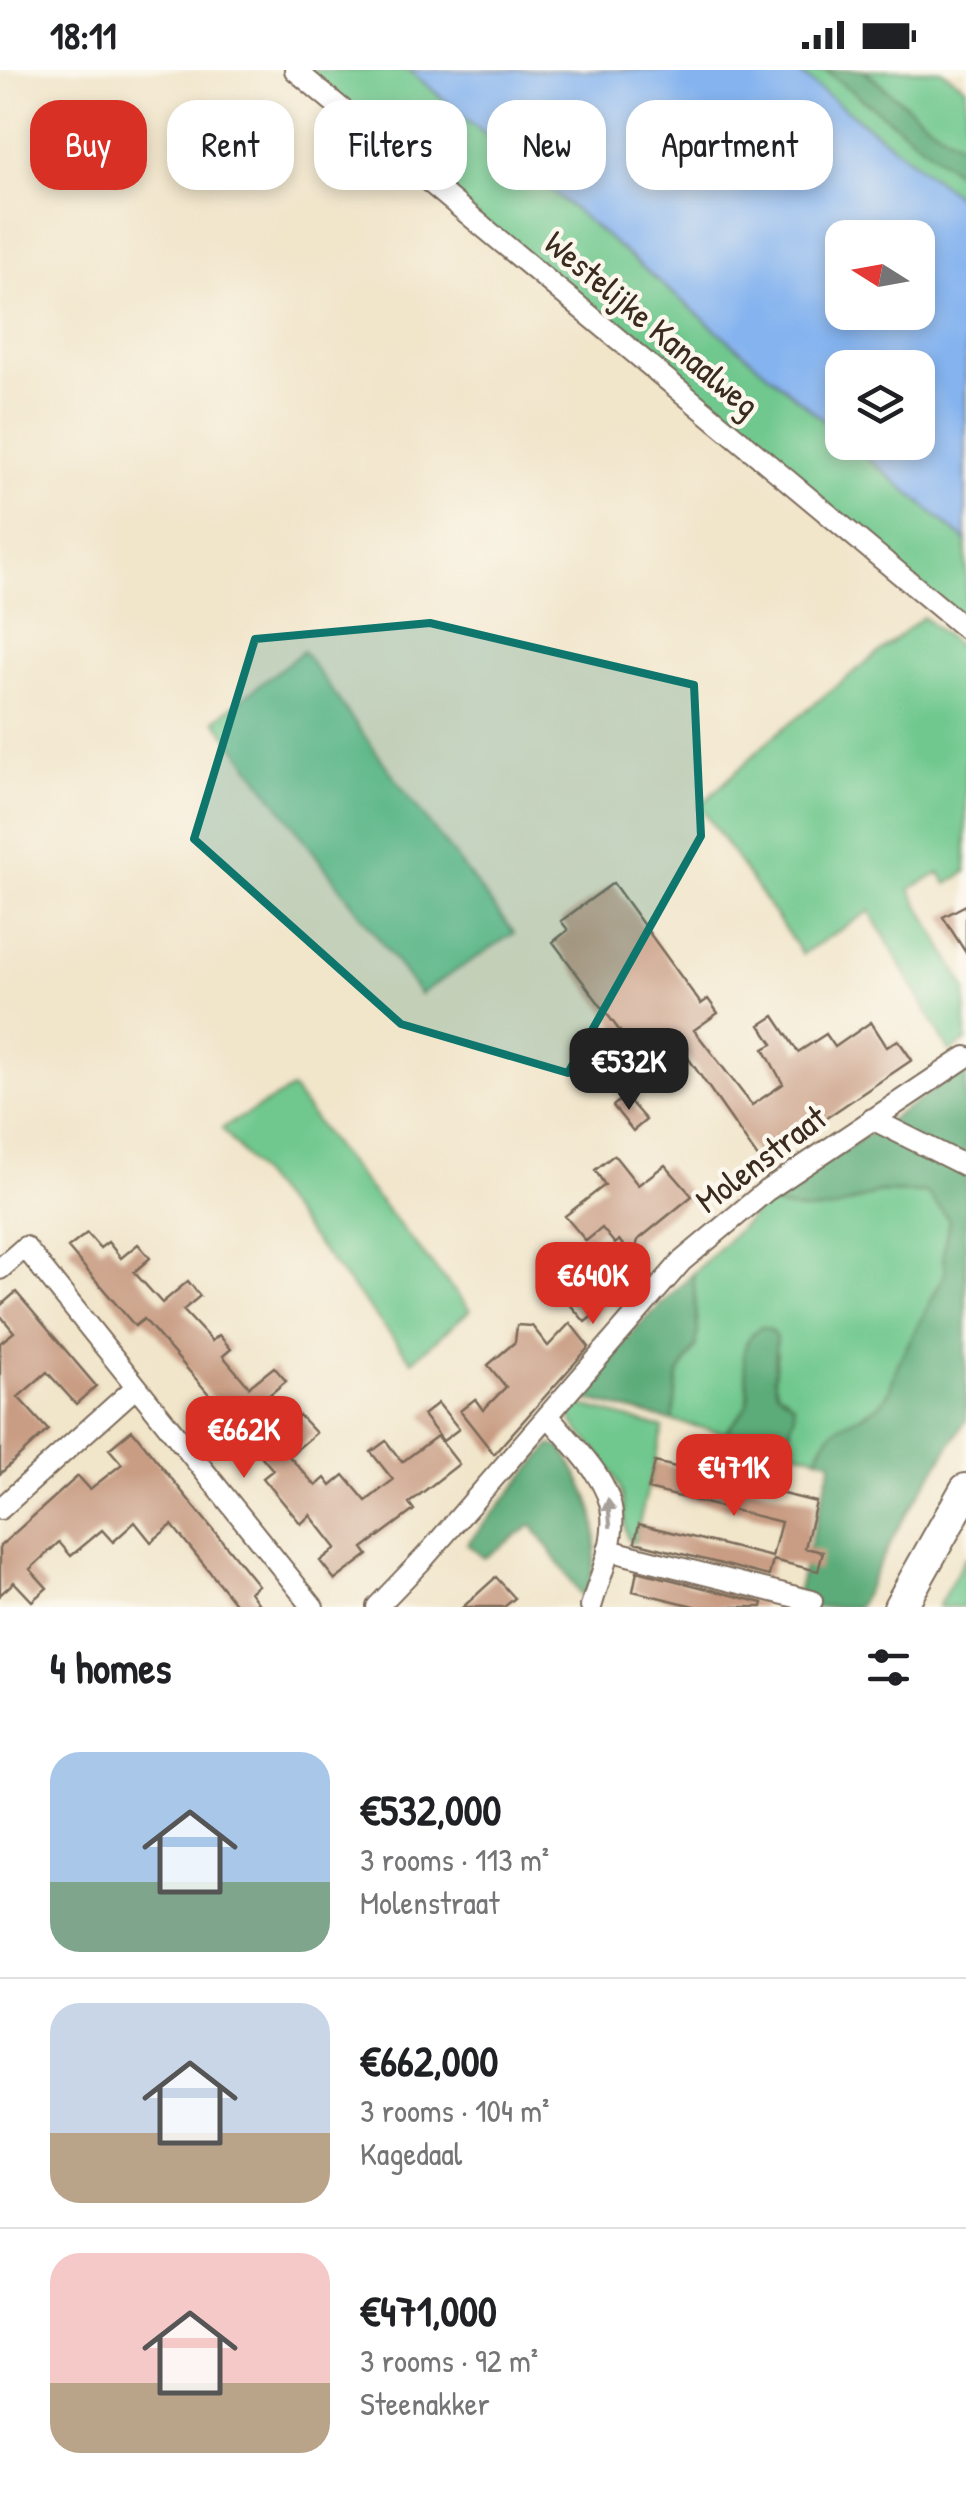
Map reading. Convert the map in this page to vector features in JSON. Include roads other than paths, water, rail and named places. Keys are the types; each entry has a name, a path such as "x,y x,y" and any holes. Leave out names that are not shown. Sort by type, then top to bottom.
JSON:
{"main road":[{"path":"900,1607 966,1490"}],"street":[{"name":"Westelijke Kanaalweg","path":"295,70 966,629"},
{"name":"Molenstraat","path":"377,1607 682,1261 766,1190 966,1056"},
{"path":"872,1119 966,1166"},
{"path":"0,1269 25,1247 313,1607"},
{"path":"0,1509 136,1386"},
{"path":"548,1415 608,1495 613,1516 608,1550 591,1607"},
{"path":"608,1550 812,1601"}],"water":[{"path":"409,70 795,70 966,203 966,541 870,460 935,460 935,350 825,350 825,422 551,190 606,190 606,100 487,100 487,136 467,119 467,100 444,100"}]}
